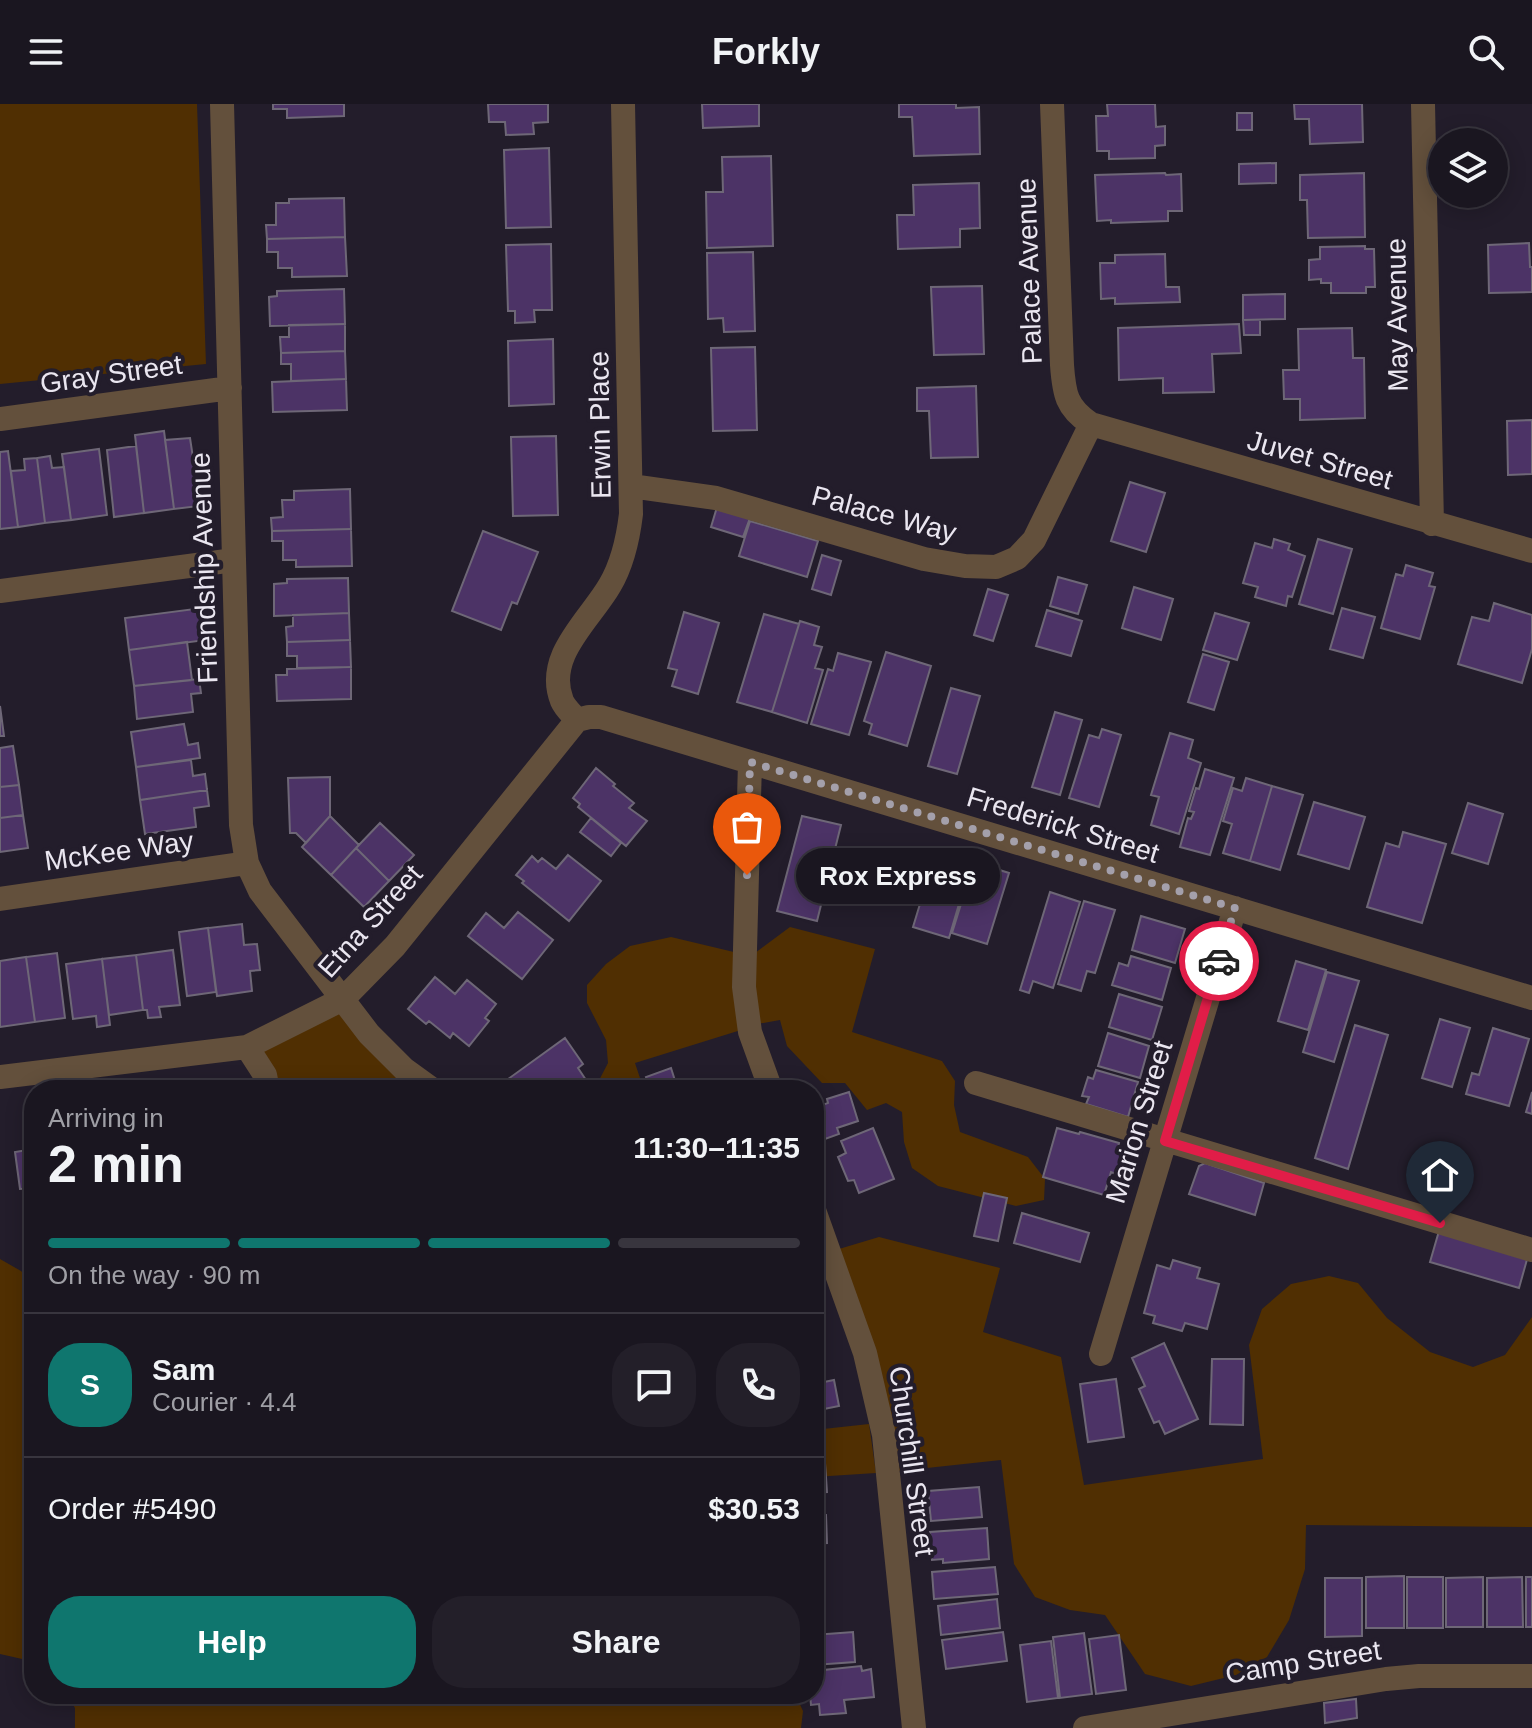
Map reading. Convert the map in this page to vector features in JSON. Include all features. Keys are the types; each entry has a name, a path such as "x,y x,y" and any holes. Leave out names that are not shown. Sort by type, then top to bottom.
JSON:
{"street":[{"name":"Friendship Avenue","path":"222,104 241,825 247,863 260,891 369,1034 419,1080"},
{"name":"Erwin Place","path":"577,720 562,703 558,684 559,666 566,647 610,586 621,563 631,514 623,104"},
{"name":"Palace Avenue","path":"1052,104 1064,386 1076,414 1091,424"},
{"name":"May Avenue","path":"1423,104 1432,524"},
{"name":"Gray Street","path":"0,419 230,388"},
{"name":"Palace Way","path":"631,486 716,498 924,559 965,566 996,567 1017,558 1034,540 1091,424"},
{"name":"Juvet Street","path":"1091,424 1532,551"},
{"path":"0,591 234,560"},
{"name":"Frederick Street","path":"577,720 601,717 1532,998"},
{"name":"Etna Street","path":"0,1077 247,1047 343,999 395,946 577,720"},
{"path":"750,762 744,987 750,1032 767,1080"},
{"name":"McKee Way","path":"0,899 247,863"},
{"name":"Marion Street","path":"1101,1354 1235,908"},
{"path":"247,1047 266,1080"},
{"path":"976,1083 1532,1250"},
{"name":"Churchill Street","path":"824,1238 865,1353 884,1435 914,1728"},
{"name":"Camp Street","path":"1085,1728 1386,1679 1532,1676"}],"shaded area":[{"path":"0,104 197,104 206,364 0,384"},
{"path":"790,927 875,949 852,1032 942,1061 955,1081 954,1105 960,1132 1028,1157 1045,1179 1044,1200 1016,1206 938,1186 912,1168 904,1142 902,1112 886,1103 867,1110 845,1083 824,1083 824,1080 819,1080 787,1046 780,1020 752,1025 751,956"},
{"path":"671,937 738,953 741,1030 635,1063 641,1080 599,1080 608,1063 606,1040 587,1003 587,985 606,964 630,946"},
{"path":"343,999 423,1080 263,1080 247,1047"},
{"path":"879,1237 1000,1268 983,1332 1061,1357 1084,1485 1263,1459 1249,1345 1262,1309 1291,1284 1329,1276 1358,1283 1387,1318 1430,1352 1473,1367 1505,1355 1532,1317 1532,1527 1306,1525 1305,1569 1289,1620 1267,1657 1236,1675 1191,1686 1145,1674 1105,1615 1070,1610 1035,1597 1014,1564 1001,1460 890,1472 829,1252"},
{"path":"0,1259 24,1274 24,1659 0,1654"},
{"path":"869,1424 876,1473 824,1476 824,1429"},
{"path":"72,1704 800,1704 803,1711 801,1728 75,1728"}],"building":[{"path":"273,104 344,104 344,116 287,118 287,109 273,109"},
{"path":"488,104 548,104 548,122 533,123 534,134 506,135 505,122 489,122"},
{"path":"702,104 759,104 759,126 703,128"},
{"path":"899,104 979,107 980,154 914,156 912,117 899,117"},
{"path":"1107,104 1155,104 1156,127 1165,126 1165,145 1155,146 1155,158 1109,159 1109,151 1097,151 1096,116 1108,116"},
{"path":"1294,104 1362,104 1363,142 1310,144 1309,119 1295,119"},
{"path":"1237,113 1252,113 1252,130 1237,130"},
{"path":"549,148 551,227 506,228 504,150"},
{"path":"771,156 773,246 707,248 706,192 723,192 722,157"},
{"path":"1276,163 1276,183 1239,184 1239,164"},
{"path":"1364,173 1365,237 1308,238 1307,200 1300,200 1300,175"},
{"path":"1181,174 1182,211 1168,211 1168,221 1097,221 1095,175"},
{"path":"979,183 980,228 960,229 960,247 898,249 897,215 914,215 913,185"},
{"path":"344,198 345,237 267,239 266,225 276,225 276,203 289,203 289,199"},
{"path":"345,237 347,276 292,277 292,268 278,268 278,252 267,252 267,239"},
{"path":"1529,243 1532,292 1489,293 1488,245"},
{"path":"551,244 552,310 534,310 535,322 515,323 515,311 508,311 506,245"},
{"path":"1365,246 1365,249 1374,249 1375,287 1366,287 1366,293 1331,293 1331,283 1321,283 1321,279 1309,280 1309,260 1320,259 1320,247"},
{"path":"753,252 755,331 724,332 723,318 708,319 707,253"},
{"path":"1165,254 1166,287 1179,287 1180,302 1115,304 1115,298 1101,299 1100,263 1115,263 1115,255"},
{"path":"982,286 984,354 934,355 931,287"},
{"path":"344,289 345,324 270,326 269,297 277,296 277,291"},
{"path":"1285,294 1285,319 1243,320 1243,295"},
{"path":"1243,320 1260,320 1260,335 1244,335"},
{"path":"345,324 345,351 281,353 280,337 289,337 289,325"},
{"path":"1239,324 1241,353 1212,354 1214,392 1163,393 1163,378 1119,380 1118,328"},
{"path":"1352,328 1353,358 1364,358 1365,418 1300,420 1300,399 1284,399 1283,370 1299,370 1298,329"},
{"path":"553,339 554,404 509,406 508,341"},
{"path":"755,347 757,430 713,431 711,348"},
{"path":"345,351 346,379 291,381 291,364 281,364 281,353"},
{"path":"346,379 347,410 273,412 272,382"},
{"path":"976,386 978,457 931,458 929,411 917,411 917,388"},
{"path":"1532,420 1532,474 1508,475 1507,421"},
{"path":"164,431 174,509 144,513 135,435"},
{"path":"556,436 558,515 513,516 511,437"},
{"path":"190,438 193,458 204,457 208,486 197,488 199,506 174,509 165,440"},
{"path":"136,446 144,513 114,517 107,450"},
{"path":"99,449 107,515 71,520 62,454"},
{"path":"8,451 18,527 0,529 0,452"},
{"path":"50,456 52,468 64,467 71,520 45,523 37,458"},
{"path":"37,458 45,523 18,527 11,471 25,470 24,459"},
{"path":"1130,482 1165,493 1146,552 1111,541"},
{"path":"350,489 351,529 272,531 271,518 283,517 282,500 294,500 294,491"},
{"path":"717,507 750,518 743,537 711,527"},
{"path":"750,521 818,541 807,577 739,556"},
{"path":"351,529 352,566 296,567 296,560 283,560 283,541 272,541 272,531"},
{"path":"483,531 538,552 517,604 512,602 501,630 452,611"},
{"path":"1274,539 1290,544 1288,550 1305,556 1292,597 1288,596 1286,606 1255,597 1258,587 1243,583 1255,543 1272,548"},
{"path":"1318,539 1352,549 1333,614 1299,604"},
{"path":"822,555 841,561 831,595 812,589"},
{"path":"1406,565 1433,573 1429,586 1435,587 1420,639 1381,628 1396,574 1403,576"},
{"path":"1058,577 1087,585 1078,614 1050,606"},
{"path":"348,578 349,613 274,616 274,584 287,583 287,579"},
{"path":"1134,587 1173,599 1161,640 1122,628"},
{"path":"988,589 1008,595 993,641 974,635"},
{"path":"1494,603 1532,615 1532,649 1522,683 1458,664 1472,617 1489,621"},
{"path":"202,608 206,640 129,650 125,618"},
{"path":"1342,608 1375,617 1363,658 1330,649"},
{"path":"1047,610 1082,621 1071,656 1036,646"},
{"path":"684,612 719,623 698,694 672,686 677,670 668,668"},
{"path":"349,613 350,640 287,642 286,627 293,626 293,615"},
{"path":"1215,613 1249,623 1237,660 1203,650"},
{"path":"764,614 799,624 772,712 737,702"},
{"path":"800,621 819,627 814,645 822,647 815,668 823,670 807,723 772,712"},
{"path":"350,640 351,667 297,668 297,656 287,656 287,642"},
{"path":"187,642 192,680 134,686 129,650"},
{"path":"886,652 931,666 907,746 869,734 872,724 864,721"},
{"path":"838,653 871,662 849,735 811,724 828,669 833,671"},
{"path":"1203,654 1229,662 1214,710 1188,702"},
{"path":"351,667 351,699 277,701 276,675 287,675 287,669"},
{"path":"199,679 201,693 191,694 193,712 137,719 134,686"},
{"path":"951,688 980,696 957,774 928,766"},
{"path":"0,706 4,736 0,736"},
{"path":"1055,712 1082,720 1060,795 1032,787"},
{"path":"184,724 188,745 198,743 200,758 136,767 131,732"},
{"path":"1102,729 1121,735 1099,807 1069,798 1089,735 1099,738"},
{"path":"1170,733 1193,740 1188,758 1201,763 1179,834 1151,825 1159,797 1151,795"},
{"path":"13,746 19,785 0,787 0,748"},
{"path":"191,760 193,776 205,774 207,790 140,800 136,767"},
{"path":"596,768 634,803 629,808 647,821 626,846 578,807 580,804 573,798"},
{"path":"1205,769 1234,778 1210,855 1180,847 1188,818 1191,819 1194,812 1189,811 1196,788 1199,789"},
{"path":"330,777 330,816 306,843 296,833 290,833 288,778"},
{"path":"1246,778 1272,786 1250,861 1223,853 1232,824 1223,821 1233,788 1242,791"},
{"path":"19,785 23,815 0,818 0,787"},
{"path":"1272,786 1303,795 1280,870 1250,861"},
{"path":"207,790 209,806 194,808 196,827 145,834 140,800"},
{"path":"1314,802 1365,817 1349,869 1298,854"},
{"path":"1468,803 1503,814 1488,864 1452,853"},
{"path":"23,815 28,848 0,852 0,818"},
{"path":"330,816 359,845 331,875 302,847"},
{"path":"802,816 841,825 817,921 777,911"},
{"path":"591,818 621,843 611,856 580,832"},
{"path":"380,823 414,855 389,881 356,848"},
{"path":"1403,832 1446,844 1422,923 1367,907 1386,843 1399,847"},
{"path":"356,848 389,881 364,907 331,875"},
{"path":"568,855 601,881 569,921 516,875 532,856 538,862 542,858 556,869"},
{"path":"933,861 966,872 949,938 913,927"},
{"path":"974,862 1009,873 987,944 952,933"},
{"path":"1050,892 1080,902 1053,988 1033,981 1029,993 1020,990"},
{"path":"1084,901 1115,910 1095,973 1087,971 1081,991 1058,984"},
{"path":"518,912 553,940 522,979 468,936 486,913 504,928"},
{"path":"1141,916 1185,929 1175,963 1132,950"},
{"path":"242,924 244,945 257,944 260,970 250,971 252,991 217,996 208,928"},
{"path":"208,928 216,992 187,996 179,932"},
{"path":"173,950 180,1005 159,1007 161,1017 148,1018 147,1010 143,1010 136,955"},
{"path":"57,953 65,1018 35,1022 26,957"},
{"path":"136,955 143,1010 109,1015 102,959"},
{"path":"1131,956 1171,968 1162,1000 1112,985 1119,963 1128,966"},
{"path":"26,957 35,1022 0,1027 0,961"},
{"path":"102,959 110,1025 97,1027 96,1016 73,1019 66,964"},
{"path":"1296,961 1326,970 1308,1030 1278,1021"},
{"path":"1327,972 1359,981 1334,1062 1303,1052"},
{"path":"435,977 455,994 467,980 496,1004 485,1018 489,1021 469,1046 453,1033 450,1038 429,1021 426,1024 408,1009"},
{"path":"1119,994 1162,1007 1152,1040 1109,1027"},
{"path":"1440,1019 1470,1028 1452,1087 1422,1078"},
{"path":"1355,1025 1388,1035 1348,1169 1315,1158"},
{"path":"1493,1028 1529,1039 1509,1106 1466,1094 1472,1073 1479,1075"},
{"path":"1108,1033 1149,1046 1140,1078 1098,1066"},
{"path":"565,1038 583,1064 578,1068 586,1080 507,1080"},
{"path":"671,1068 675,1080 647,1080 646,1077"},
{"path":"1096,1070 1138,1082 1128,1117 1086,1104 1089,1097 1082,1096 1088,1077 1093,1079"},
{"path":"849,1092 858,1121 837,1128 839,1134 825,1139 824,1105 828,1103 827,1099"},
{"path":"1532,1092 1532,1114 1526,1112"},
{"path":"873,1128 894,1179 859,1193 854,1180 848,1181 838,1157 846,1153 841,1141"},
{"path":"1057,1128 1119,1143 1118,1148 1124,1150 1116,1174 1111,1172 1104,1195 1043,1177"},
{"path":"24,1151 24,1189 20,1189 15,1152"},
{"path":"1205,1163 1264,1183 1255,1215 1189,1194 1199,1166"},
{"path":"984,1193 1007,1198 998,1241 974,1236"},
{"path":"1022,1213 1089,1233 1080,1262 1014,1243"},
{"path":"1439,1231 1528,1256 1519,1288 1430,1262"},
{"path":"1173,1260 1200,1268 1197,1278 1219,1284 1207,1329 1185,1323 1182,1331 1153,1323 1155,1316 1144,1313 1157,1265 1170,1269"},
{"path":"1164,1343 1198,1419 1165,1434 1159,1421 1154,1423 1139,1389 1145,1386 1132,1358"},
{"path":"1212,1359 1244,1359 1243,1425 1210,1424"},
{"path":"1116,1379 1124,1437 1088,1442 1080,1384"},
{"path":"834,1380 839,1406 824,1409 824,1382"},
{"path":"824,1463 827,1492 824,1492"},
{"path":"979,1487 982,1517 931,1521 928,1491"},
{"path":"824,1515 827,1543 824,1543"},
{"path":"987,1528 989,1559 943,1563 943,1559 932,1560 930,1532"},
{"path":"995,1567 998,1594 934,1599 932,1572"},
{"path":"1404,1576 1404,1628 1366,1628 1366,1577"},
{"path":"1407,1577 1443,1577 1443,1628 1407,1628"},
{"path":"1483,1577 1483,1627 1446,1627 1446,1578"},
{"path":"1522,1577 1523,1627 1487,1627 1487,1578"},
{"path":"1526,1577 1532,1577 1532,1627 1526,1627"},
{"path":"1325,1578 1362,1578 1362,1636 1325,1637"},
{"path":"997,1599 1000,1628 941,1635 938,1606"},
{"path":"853,1632 855,1662 824,1664 824,1634"},
{"path":"1003,1632 1007,1661 946,1669 942,1640"},
{"path":"1084,1633 1092,1694 1060,1698 1053,1637"},
{"path":"1119,1635 1126,1690 1096,1694 1089,1639"},
{"path":"1051,1641 1058,1698 1027,1702 1020,1645"},
{"path":"861,1666 862,1671 871,1669 874,1697 844,1700 846,1713 820,1715 819,1704 824,1704 824,1670"},
{"path":"1356,1699 1357,1718 1325,1723 1324,1703"}],"way so far":[{"path":"747,875 750,762 1235,908 1219,961"}],"place":[{"name":"Rox Express","path":"747,875"}],"route":[{"path":"1219,961 1165,1141 1440,1223"}]}
